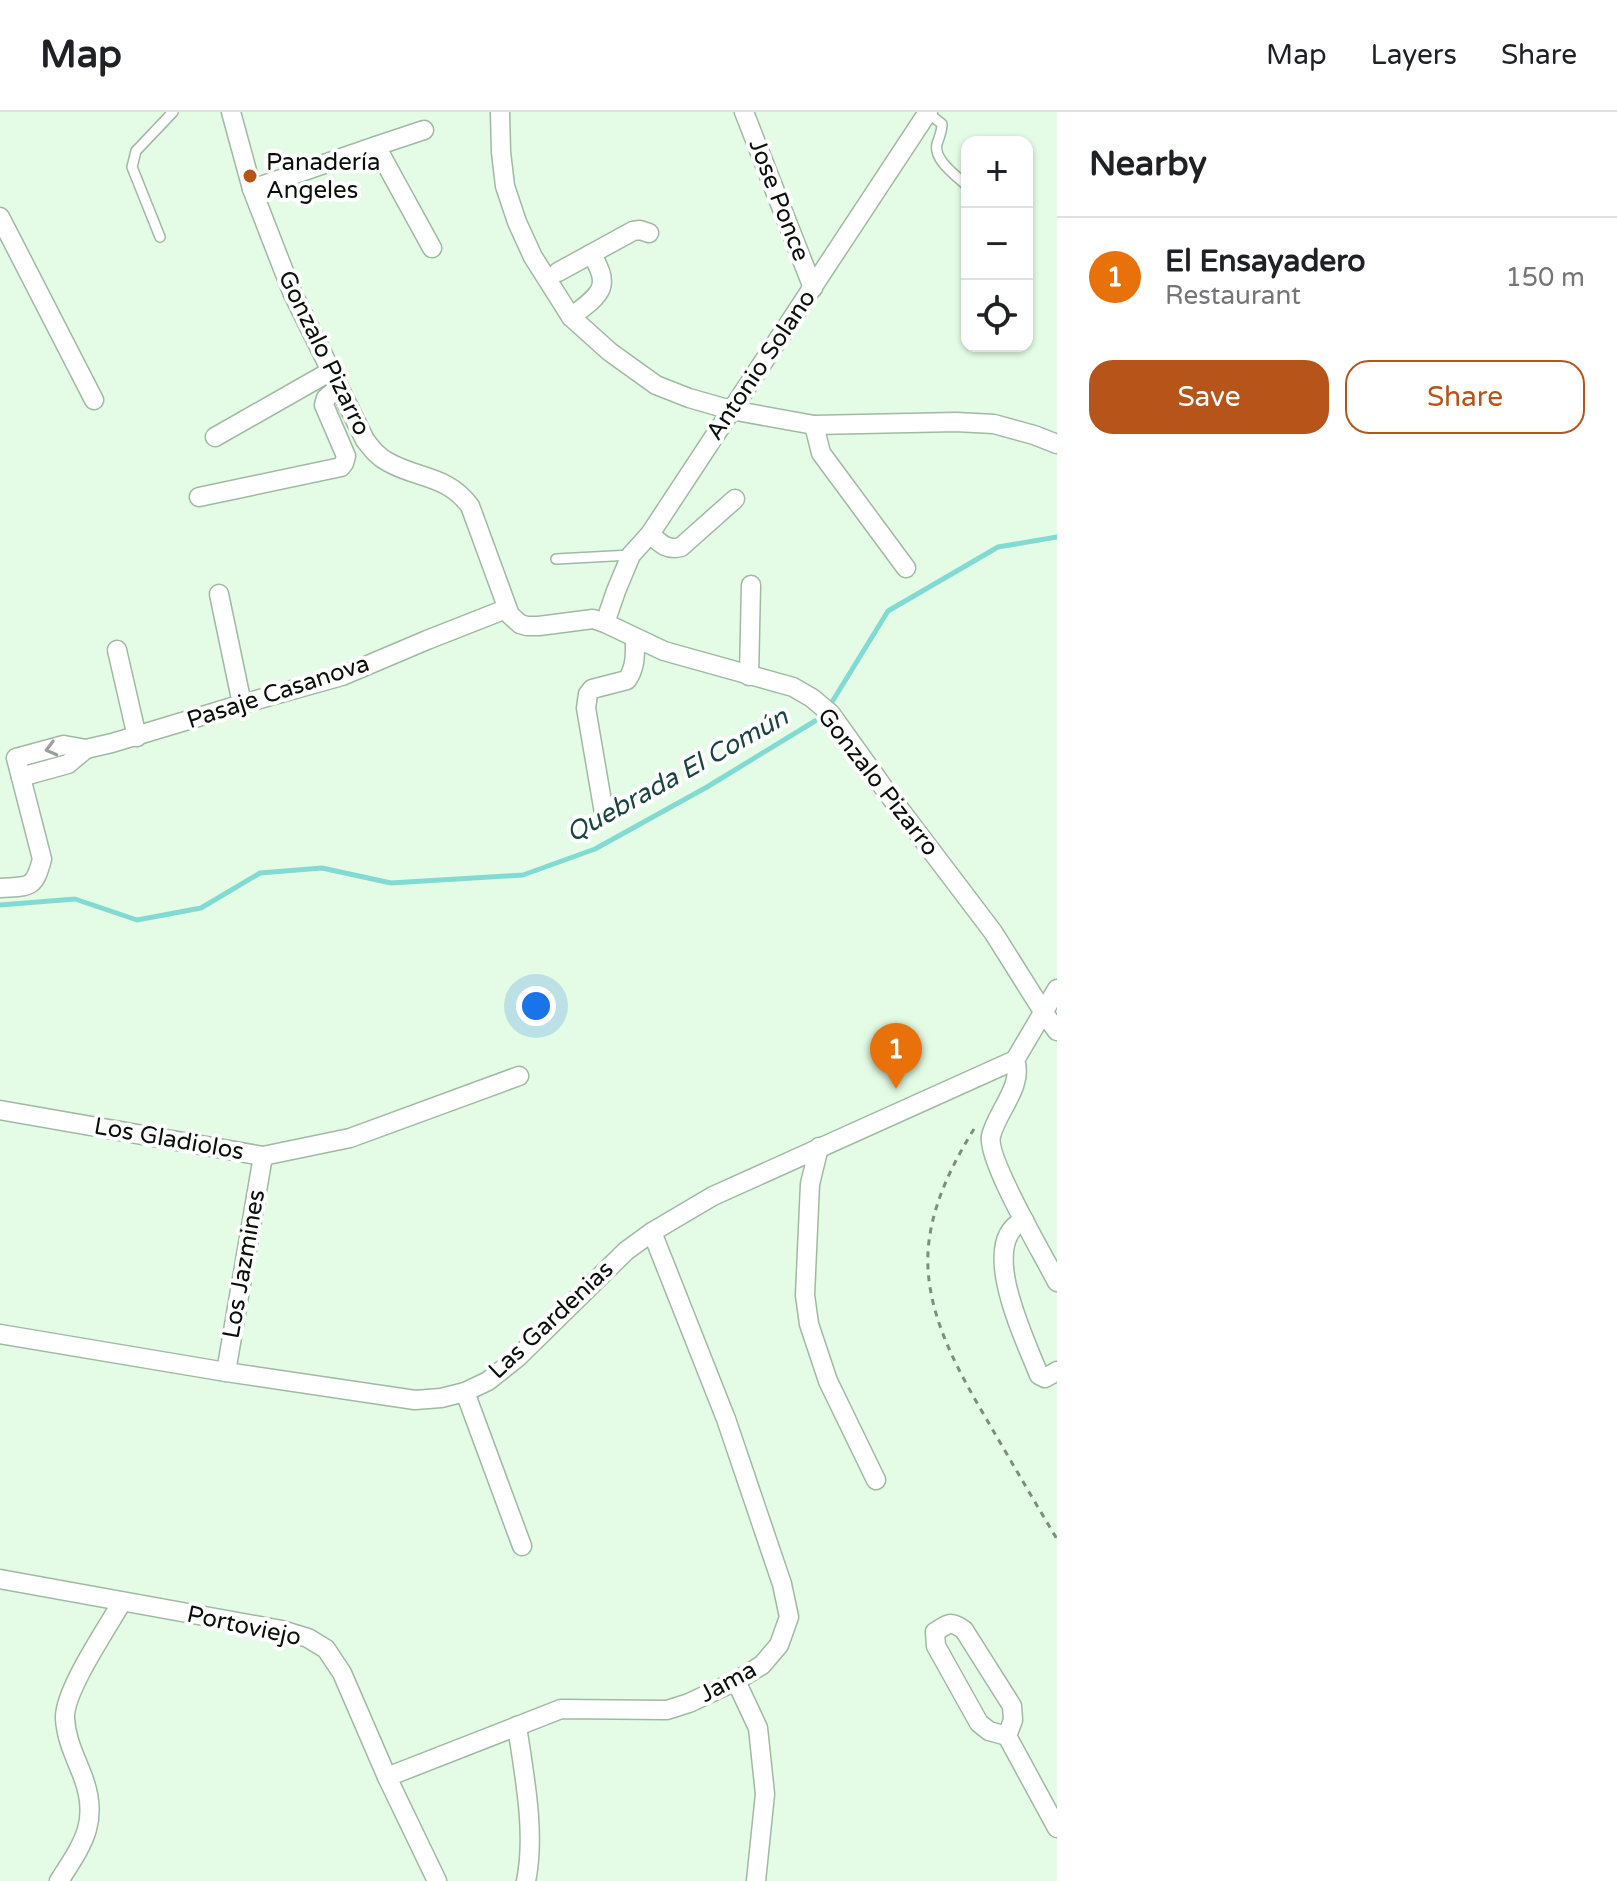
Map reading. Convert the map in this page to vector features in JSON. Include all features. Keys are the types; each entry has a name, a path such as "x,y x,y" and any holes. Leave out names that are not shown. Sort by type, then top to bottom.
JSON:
{"street":[{"name":"Gonzalo Pizarro","path":"231,112 252,189 292,292 365,440 377,455 401,469 445,483 462,495 470,506 506,609 515,621 527,626 539,626 593,619 664,651 793,687 812,698 831,714 993,932 1057,1031"},
{"path":"500,112 505,186 533,257 571,317 610,352 656,385 731,410 814,425 994,424 1057,444"},
{"name":"Jose Ponce","path":"744,112 813,288"},
{"name":"Antonio Solano","path":"605,623 631,555 650,534 928,112"},
{"path":"252,189 424,130"},
{"path":"376,146 432,248"},
{"path":"0,217 94,400"},
{"path":"558,272 633,231 649,233"},
{"path":"571,317 601,290 602,276 591,254"},
{"path":"215,437 335,379"},
{"path":"199,497 341,467 346,456 324,405 335,379"},
{"path":"814,425 821,453 906,568"},
{"path":"650,534 665,547 681,547 735,499"},
{"path":"749,676 751,585"},
{"path":"219,594 242,704"},
{"name":"Pasaje Casanova","path":"89,748 137,737 342,676 506,609"},
{"path":"604,813 586,708 588,694 592,689 627,680 633,671 635,638"},
{"path":"117,650 137,737"},
{"path":"0,888 28,886 37,875 42,859 16,758 64,745 89,748"},
{"path":"21,777 68,764 89,748"},
{"path":"1057,989 1015,1060 1018,1068 1015,1083 991,1137 992,1154 1057,1282"},
{"name":"Las Gardenias","path":"0,1334 415,1400 465,1392 488,1381 517,1358 626,1251 652,1232 713,1196 1015,1060"},
{"name":"Los Gladiolos","path":"0,1110 263,1156 350,1138 519,1076"},
{"path":"819,1147 809,1197 805,1295 809,1324 828,1381 876,1480"},
{"name":"Los Jazmines","path":"226,1372 263,1156"},
{"path":"1024,1220 1014,1225 1007,1236 1003,1264 1010,1303 1039,1375 1045,1378 1057,1371"},
{"name":"Jama","path":"387,1777 561,1709 667,1710 689,1703 762,1665 779,1645 789,1617 782,1584 726,1419 652,1232"},
{"path":"465,1392 522,1546"},
{"name":"Portoviejo","path":"0,1579 282,1630 308,1638 326,1649 342,1673 437,1881"},
{"path":"59,1881 85,1840 91,1808 84,1780 69,1746 65,1716 70,1691 122,1602"},
{"path":"1007,1736 1013,1720 1012,1706 964,1630 949,1623 935,1632 936,1646 979,1723 989,1731 1007,1736 1057,1828"},
{"path":"736,1681 758,1728 765,1794 756,1881"},
{"path":"517,1726 529,1811 526,1881"}],"lane":[{"path":"160,237 132,167 132,159 173,112"},
{"path":"928,112 942,124 936,145 939,158 961,180"},
{"path":"556,559 631,555"}],"path":[{"path":"975,1127 946,1181 934,1212 929,1245 934,1308 965,1382 1057,1539"}],"waterway":[{"name":"Quebrada El Común","path":"832,702 888,611 998,547 1057,537"},
{"name":"Quebrada El Común","path":"0,905 75,899 137,920 201,908 260,873 322,868 391,883 523,875 595,849 707,787 815,721"}],"place":[{"name":"Panadería Angeles","path":"250,176"},
{"name":"El Ensayadero","path":"896,1089"}]}
